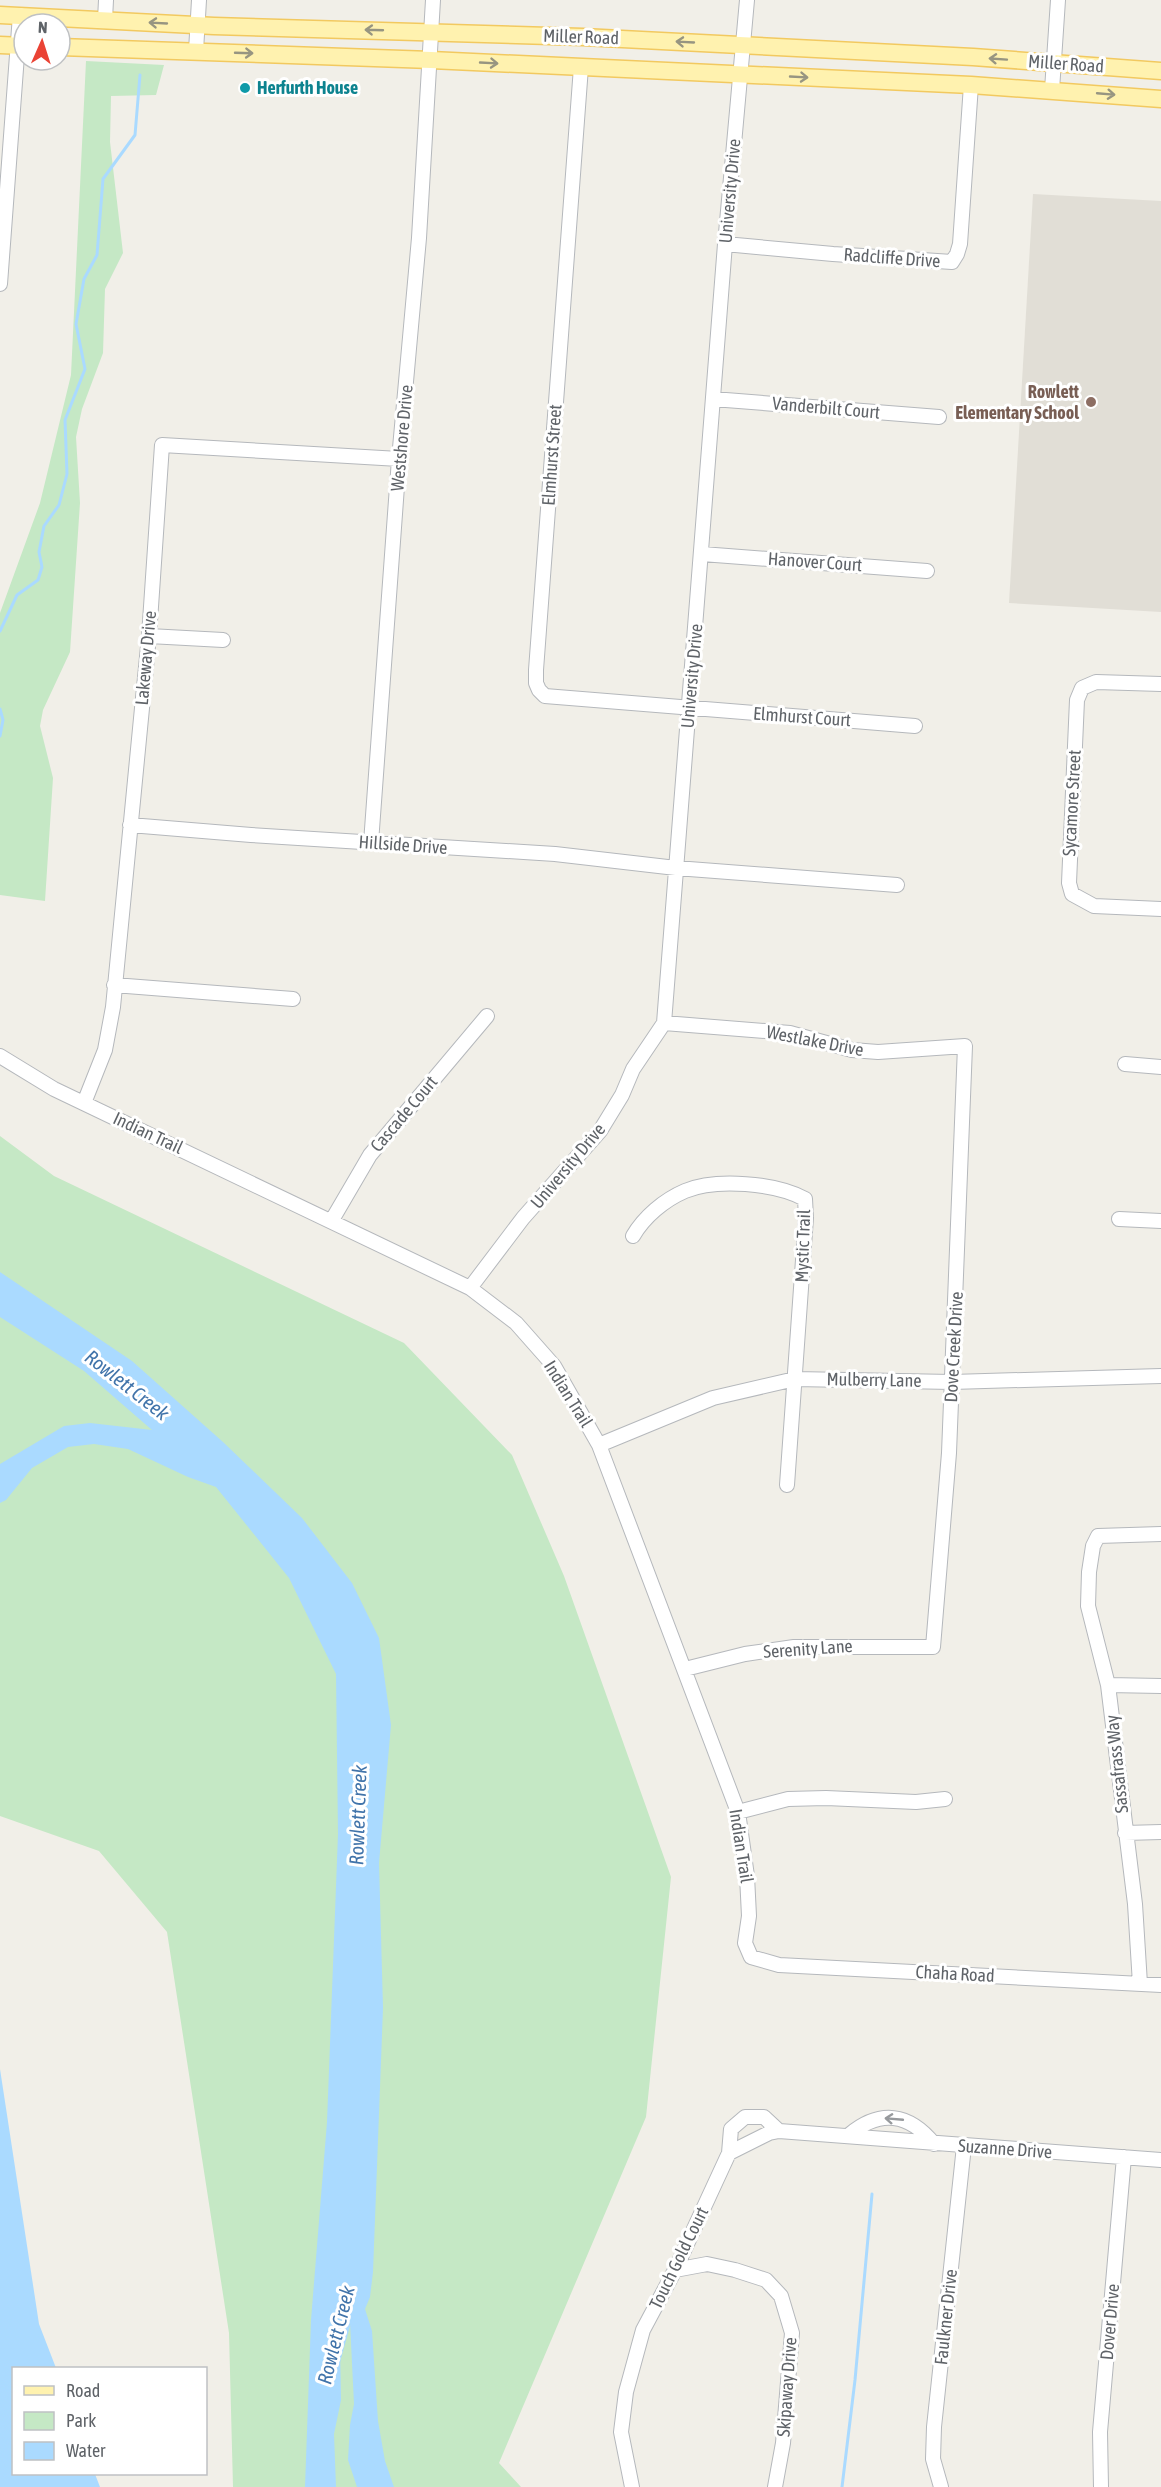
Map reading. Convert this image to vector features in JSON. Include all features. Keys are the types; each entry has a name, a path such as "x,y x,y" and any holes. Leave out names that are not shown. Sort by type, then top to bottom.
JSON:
{"main road":[{"name":"Miller Road","path":"72,18 744,45 1053,62 1161,71"},
{"path":"204,52 205,25"},
{"path":"315,29 316,56"},
{"name":"Miller Road","path":"72,47 431,60 971,85 1161,99"}],"street":[{"path":"105,20 106,0"},
{"path":"199,0 205,25"},
{"name":"Westshore Drive","path":"371,843 399,459 419,238 433,0"},
{"name":"University Drive","path":"470,1288 523,1218 600,1131 622,1095 633,1069 664,1023 725,244 747,0"},
{"path":"1052,90 1058,0"},
{"name":"Elmhurst Street","path":"581,67 536,683 545,696 689,708"},
{"path":"0,284 5,136 16,72"},
{"name":"Radcliffe Drive","path":"725,244 952,262 960,243 971,85"},
{"name":"Vanderbilt Court","path":"713,399 939,417"},
{"name":"Lakeway Drive","path":"84,1103 105,1050 113,1007 149,636 162,445 399,459"},
{"name":"Hanover Court","path":"702,554 927,571"},
{"path":"149,636 223,640"},
{"name":"Sycamore Street","path":"1161,684 1096,682 1082,688 1077,700 1069,884 1072,894 1094,906 1161,909"},
{"name":"Elmhurst Court","path":"689,708 915,726"},
{"name":"Hillside Drive","path":"130,825 555,854 676,868 897,885"},
{"path":"114,985 292,999"},
{"name":"Cascade Court","path":"332,1220 370,1155 487,1016"},
{"name":"Westlake Drive","path":"664,1023 790,1033 852,1050 878,1052 965,1046"},
{"name":"Dove Creek Drive","path":"933,1647 949,1453 965,1046"},
{"name":"Indian Trail","path":"0,1056 54,1089 470,1288 516,1323 554,1366 600,1445 738,1812 747,1876 749,1916 745,1943 751,1957"},
{"path":"1125,1064 1161,1067"},
{"name":"Mystic Trail","path":"633,1236 641,1222 667,1202 686,1191 704,1186 762,1186 790,1191 804,1199 806,1218 795,1379"},
{"path":"1119,1219 1161,1221"},
{"name":"Mulberry Lane","path":"600,1445 713,1398 795,1379 952,1382 1161,1376"},
{"path":"787,1485 795,1379"},
{"name":"Sassafrass Way","path":"1140,1984 1135,1904 1108,1685 1088,1606 1089,1572 1093,1546 1098,1536 1161,1534"},
{"name":"Serenity Lane","path":"685,1669 745,1654 794,1647 933,1647"},
{"path":"1108,1685 1161,1686"},
{"path":"738,1812 788,1799 826,1798 916,1802 945,1799"},
{"path":"1125,1833 1161,1832"},
{"name":"Chaha Road","path":"751,1957 779,1965 1161,1985"},
{"name":"Touch Gold Court","path":"632,2487 621,2432 626,2392 643,2330 675,2270 729,2153 731,2129 745,2117 764,2117 772,2122 779,2131"},
{"path":"729,2153 769,2133 779,2131 849,2135 872,2120 889,2118 905,2120 918,2126 934,2144"},
{"name":"Suzanne Drive","path":"849,2135 934,2144 1161,2160"},
{"name":"Faulkner Drive","path":"941,2487 933,2459 934,2427 964,2146"},
{"name":"Dover Drive","path":"1101,2487 1100,2432 1124,2157"},
{"name":"Skipaway Drive","path":"675,2270 707,2264 735,2270 766,2280 781,2296 792,2333 783,2444 775,2487"}],"shaded area":[{"name":"Rowlett Elementary School","path":"1033,194 1161,201 1161,612 1009,603"}],"green space":[{"path":"86,61 164,65 156,95 111,96 110,142 123,253 105,289 103,353 82,409 76,437 80,503 70,652 43,710 40,726 53,778 45,901 0,895 0,613 40,503 71,375"},
{"path":"0,1136 54,1176 404,1343 512,1455 564,1576 671,1877 646,2117 499,2463 521,2487 233,2487 229,2333 167,1932 99,1851 0,1816"}],"water":[{"path":"0,1272 132,1361 223,1442 302,1518 352,1583 379,1638 391,1725 379,1863 383,2008 373,2272 370,2297 365,2309 372,2331 378,2421 385,2461 394,2487 357,2487 348,2460 354,2404 349,2302 331,2330 331,2339 340,2346 341,2400 334,2434 336,2487 305,2487 311,2320 327,2122 338,1834 336,1674 289,1578 216,1487 188,1477 128,1449 94,1444 68,1447 32,1468 6,1500 0,1503 0,1464 64,1426 90,1423 152,1430 84,1371 0,1317"},
{"path":"0,2069 39,2324 56,2367 12,2367 12,2475 95,2475 100,2487 0,2487"}],"waterway":[{"path":"0,631 17,595 38,580 42,567 39,552 44,526 59,505 67,474 65,420 85,369 76,324 84,279 97,255 103,179 135,135 140,75"},
{"path":"0,709 3,720 0,736"},
{"path":"842,2487 855,2380 872,2194"},
{"name":"Rowlett Creek","path":"328,2368 350,2289 350,2281"}],"place":[{"name":"Herfurth House","path":"245,88"},
{"name":"Rowlett Elementary School","path":"1091,402"}]}
